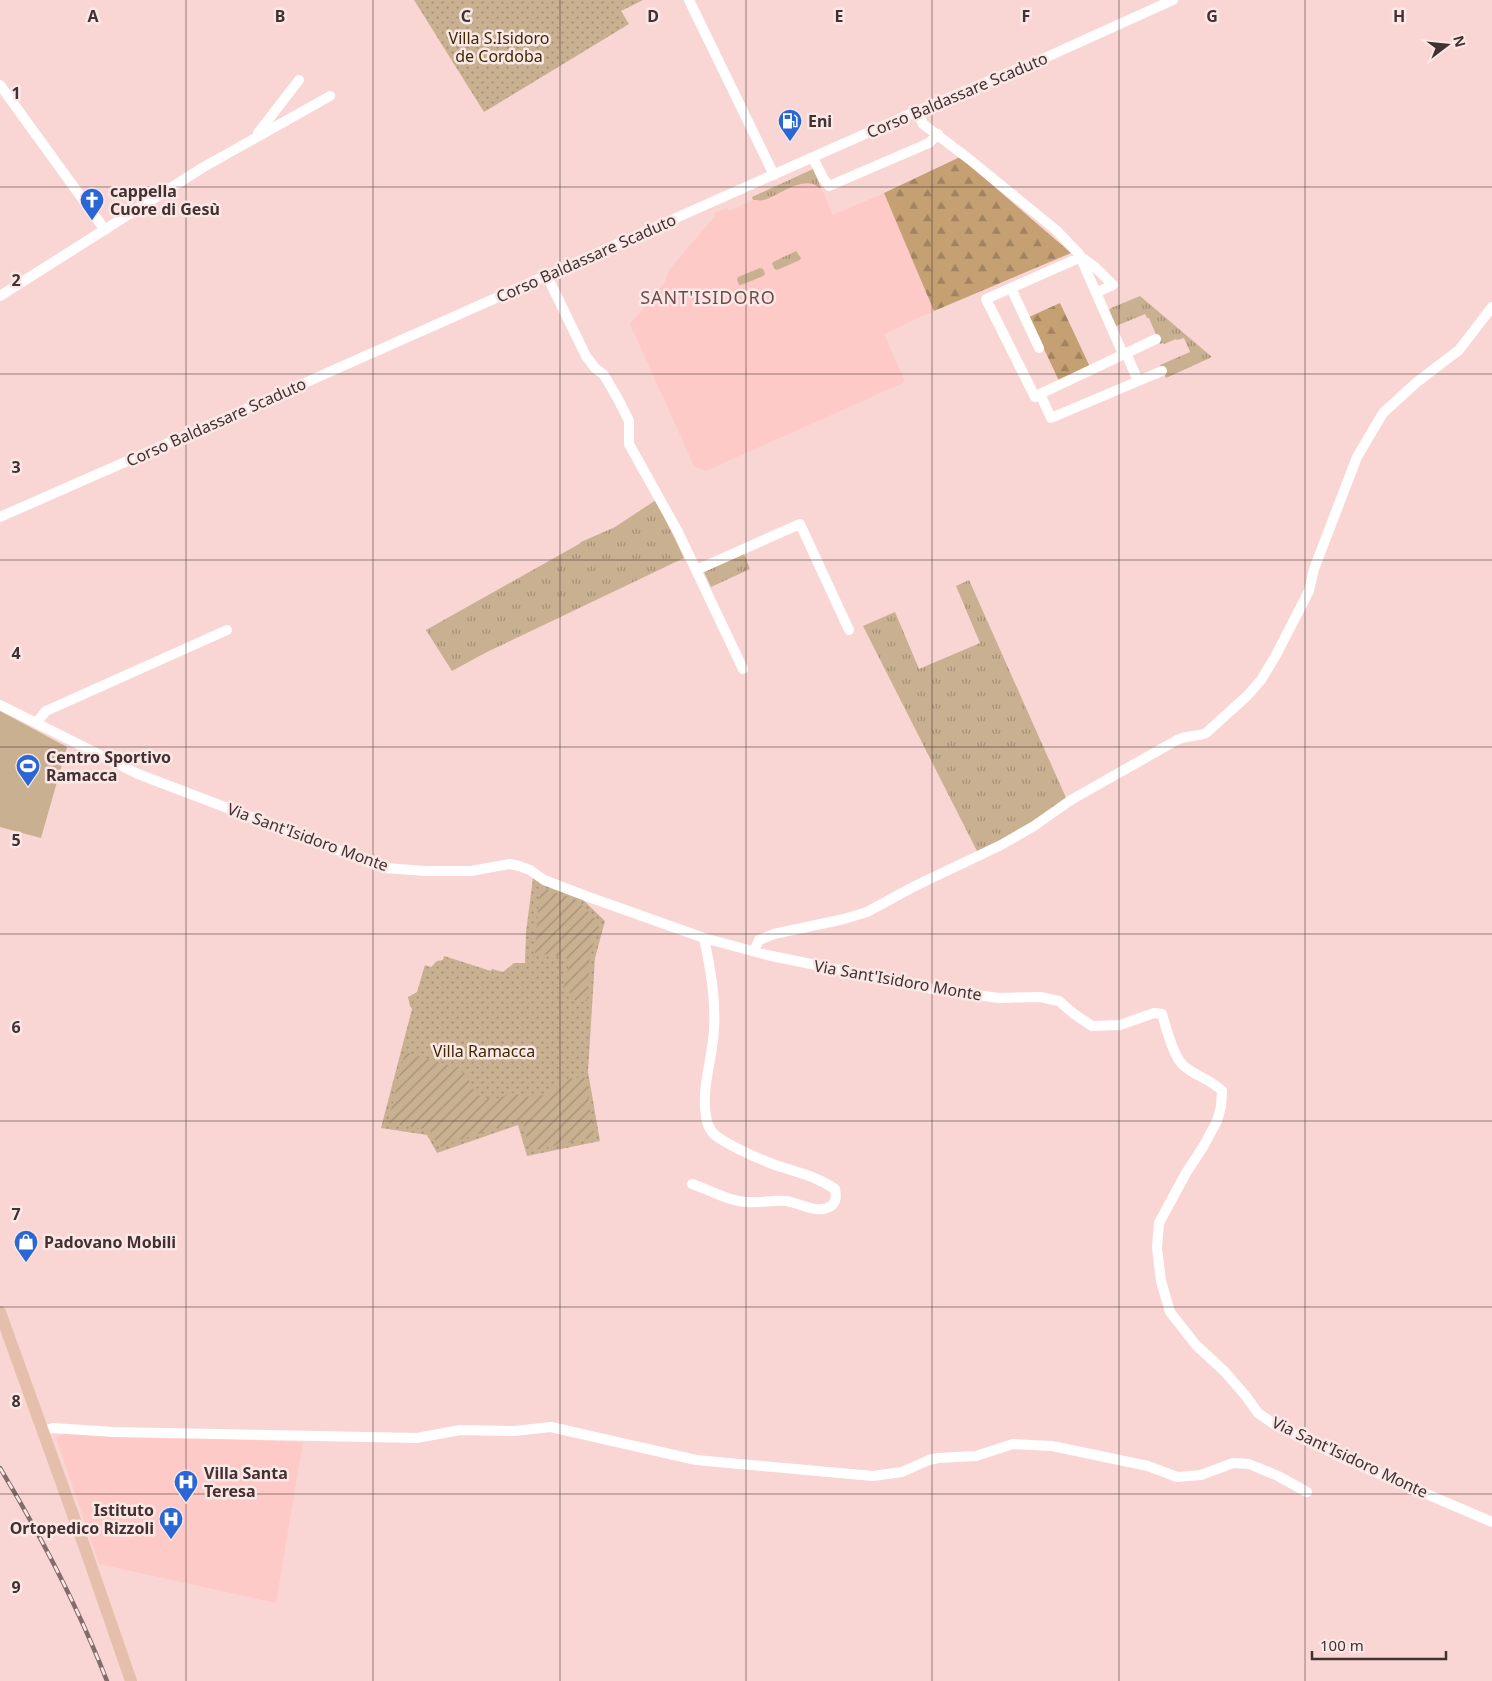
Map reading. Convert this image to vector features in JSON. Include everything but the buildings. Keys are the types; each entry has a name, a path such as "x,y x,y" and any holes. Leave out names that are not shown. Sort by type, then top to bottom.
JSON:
{"main road":[{"path":"0,1312 131,1681"}],"street":[{"path":"689,0 774,175"},
{"name":"Corso Baldassare Scaduto","path":"0,517 917,111 1049,56 1173,0"},
{"path":"252,140 299,80"},
{"path":"0,85 105,230"},
{"path":"0,296 202,168 330,96"},
{"path":"917,111 923,124 938,134 1056,230 1081,257 1095,267 1113,285 1096,292"},
{"path":"813,158 822,178 829,186 929,142 938,134"},
{"path":"1081,257 986,299 1035,397 1156,339"},
{"path":"1081,257 1138,381"},
{"path":"547,276 586,356 595,368 604,375 629,421 629,444 678,532 743,669"},
{"path":"1011,288 1039,348"},
{"path":"754,951 759,940 774,934 844,919 867,912 913,886 1000,845 1034,826 1071,800 1182,737 1200,736 1206,733 1247,696 1261,680 1276,655 1309,591 1314,569 1356,458 1383,413 1417,382 1459,350 1492,307"},
{"path":"1040,394 1051,418 1162,371"},
{"path":"696,570 800,524 849,630"},
{"path":"36,723 46,711 227,630"},
{"name":"Via Sant'Isidoro Monte","path":"0,705 138,774 385,868 425,871 471,871 510,864 530,870 544,880 586,896 704,938 754,951 938,990 999,998 1040,997 1059,1001 1092,1026 1120,1025 1154,1013 1162,1014 1181,1064 1215,1084 1222,1091 1217,1121 1159,1223 1157,1248 1161,1281 1170,1312 1196,1346 1225,1372 1258,1413 1277,1426 1347,1460 1492,1522"},
{"path":"692,1184 736,1200 748,1202 785,1201 814,1210 826,1209 834,1203 837,1197 835,1189 825,1182 750,1154 719,1138 710,1129 704,1105 714,1030 714,1002 704,938"},
{"path":"42,1431 53,1428 113,1432 417,1438 460,1430 514,1432 551,1427 696,1460 873,1476 902,1472 929,1460 976,1456 1013,1444 1019,1444 1052,1446 1148,1466 1177,1476 1201,1475 1233,1463 1249,1464 1278,1476 1307,1492"}],"shaded area":[{"path":"813,169 833,215 884,193 934,311 884,334 905,382 706,471 694,466 630,324 665,282 669,270 715,216 714,213 727,208 729,211 753,200 752,197"},
{"name":"Villa Santa Teresa","path":"66,1433 303,1442 276,1603 99,1564 56,1438"}],"green space":[{"name":"Villa S.Isidoro de Cordoba","path":"414,0 643,0 621,11 629,24 484,112"},
{"path":"960,157 1071,253 934,311 884,193"},
{"path":"813,169 821,188 813,184 800,184 764,200 753,200 752,197"},
{"path":"796,251 801,258 800,260 777,270 775,269 772,264 773,262"},
{"path":"760,268 763,269 765,274 763,276 739,285 738,277"},
{"path":"1140,296 1212,357 1166,378 1160,365 1190,352 1184,338 1160,344 1149,318 1145,314 1116,326 1109,310"},
{"path":"1060,303 1091,369 1060,383 1029,317"},
{"path":"656,500 684,558 485,653 452,671 426,630 581,542 615,527"},
{"path":"744,554 750,569 711,587 704,572"},
{"path":"969,580 1067,800 1020,832 978,853 863,626 895,612 919,669 980,643 956,586"},
{"name":"Centro Sportivo Ramacca","path":"0,711 67,747 41,838 0,827"},
{"name":"Villa Ramacca","path":"533,878 579,896 605,921 595,958 588,1072 600,1141 527,1156 518,1125 437,1153 427,1135 381,1128 412,1009 408,997 417,992 425,965 431,967 437,961 443,960 444,956 491,971 492,969 503,972 514,963 525,963 526,932"},
{"path":"540,887 577,900 599,923 590,956 587,1001 577,1003 569,992 563,988 571,958 535,953"},
{"path":"405,1052 459,1068 459,1071 468,1075 473,1089 478,1094 490,1099 504,1096 510,1092 528,1097 545,1095 564,1080 584,1076 595,1137 530,1151 522,1119 439,1147 430,1130 388,1123"}],"railway":[{"path":"0,1468 58,1572 84,1626 107,1681"}],"place":[{"name":"Eni","path":"790,142"},
{"name":"cappella Cuore di Gesù","path":"92,221"},
{"name":"Centro Sportivo Ramacca","path":"28,787"},
{"name":"Padovano Mobili","path":"26,1263"},
{"name":"Villa Santa Teresa","path":"186,1503"},
{"name":"Istituto Ortopedico Rizzoli","path":"171,1540"}],"district":[{"name":"SANT'ISIDORO","path":"708,297"}]}
